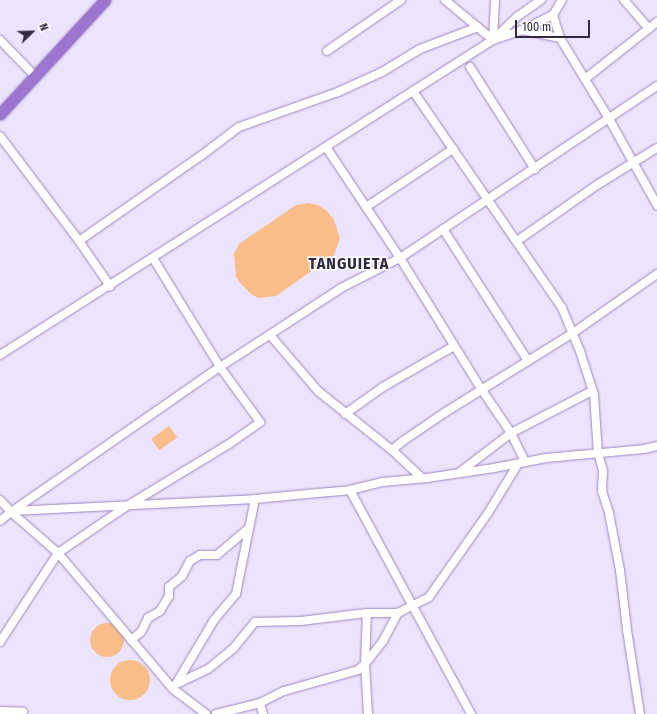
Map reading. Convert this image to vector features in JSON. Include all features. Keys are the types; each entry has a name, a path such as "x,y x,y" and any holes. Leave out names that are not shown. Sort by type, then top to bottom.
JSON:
{"highway":[{"path":"0,114 105,0"}],"street":[{"path":"327,51 401,0"},
{"path":"445,0 493,40"},
{"path":"493,40 494,0"},
{"path":"0,355 493,40 518,16 541,0"},
{"path":"493,40 522,30 552,15 562,0"},
{"path":"624,0 649,28"},
{"path":"552,15 560,38 608,117 657,205"},
{"path":"585,79 657,22"},
{"path":"79,241 202,155 239,127 274,116 338,92 382,72 420,49 478,27"},
{"path":"522,30 560,38"},
{"path":"0,40 35,76"},
{"path":"470,67 535,169"},
{"path":"0,521 220,368 341,288 400,258 488,198 535,169 608,117 657,86"},
{"path":"413,91 488,198 562,308 573,333 592,391 598,453 603,472 602,491 609,513 620,570 626,630 640,714"},
{"path":"0,136 79,241 110,286"},
{"path":"326,147 400,258 454,346 511,433 521,463"},
{"path":"517,241 554,214 632,162 657,148"},
{"path":"366,207 453,149"},
{"path":"443,229 528,361"},
{"path":"0,642 58,553 127,506 229,444 260,422 220,368 153,258"},
{"path":"392,450 444,413 573,333 657,274"},
{"path":"270,335 318,391 392,450 422,478"},
{"path":"345,414 383,387 454,346"},
{"path":"457,474 511,433 592,391"},
{"path":"11,512 255,500 350,490 383,482 457,474 546,458 644,449 657,446"},
{"path":"174,687 208,669 233,649 255,622 301,621 367,613 398,613 413,607 429,597 521,463"},
{"path":"350,490 471,714"},
{"path":"0,500 11,512 58,553 131,640 174,687 206,714"},
{"path":"174,687 214,620 236,594 255,500"},
{"path":"131,640 141,632 148,618 160,611 170,596 169,587 182,576 190,561 200,555 217,555 249,528"},
{"path":"367,613 365,664 368,714"},
{"path":"216,714 260,703 284,691 358,670 365,664 383,641 398,613"},
{"path":"260,703 263,714"},
{"path":"0,710 23,712"}],"shaded area":[{"path":"309,203 318,205 327,211 334,220 340,238 334,255 276,296 259,298 252,295 236,277 234,254 239,244 296,205"},
{"path":"169,426 177,437 159,450 151,439"},
{"path":"110,623 119,628 123,633 123,647 119,652 114,656 104,657 100,656 91,647 90,637 91,633 100,624"},
{"path":"134,660 141,663 147,669 150,680 149,688 141,697 134,700 126,700 119,697 111,688 110,676 113,669 122,661"}],"district":[{"name":"TANGUIETA","path":"349,264"}]}
